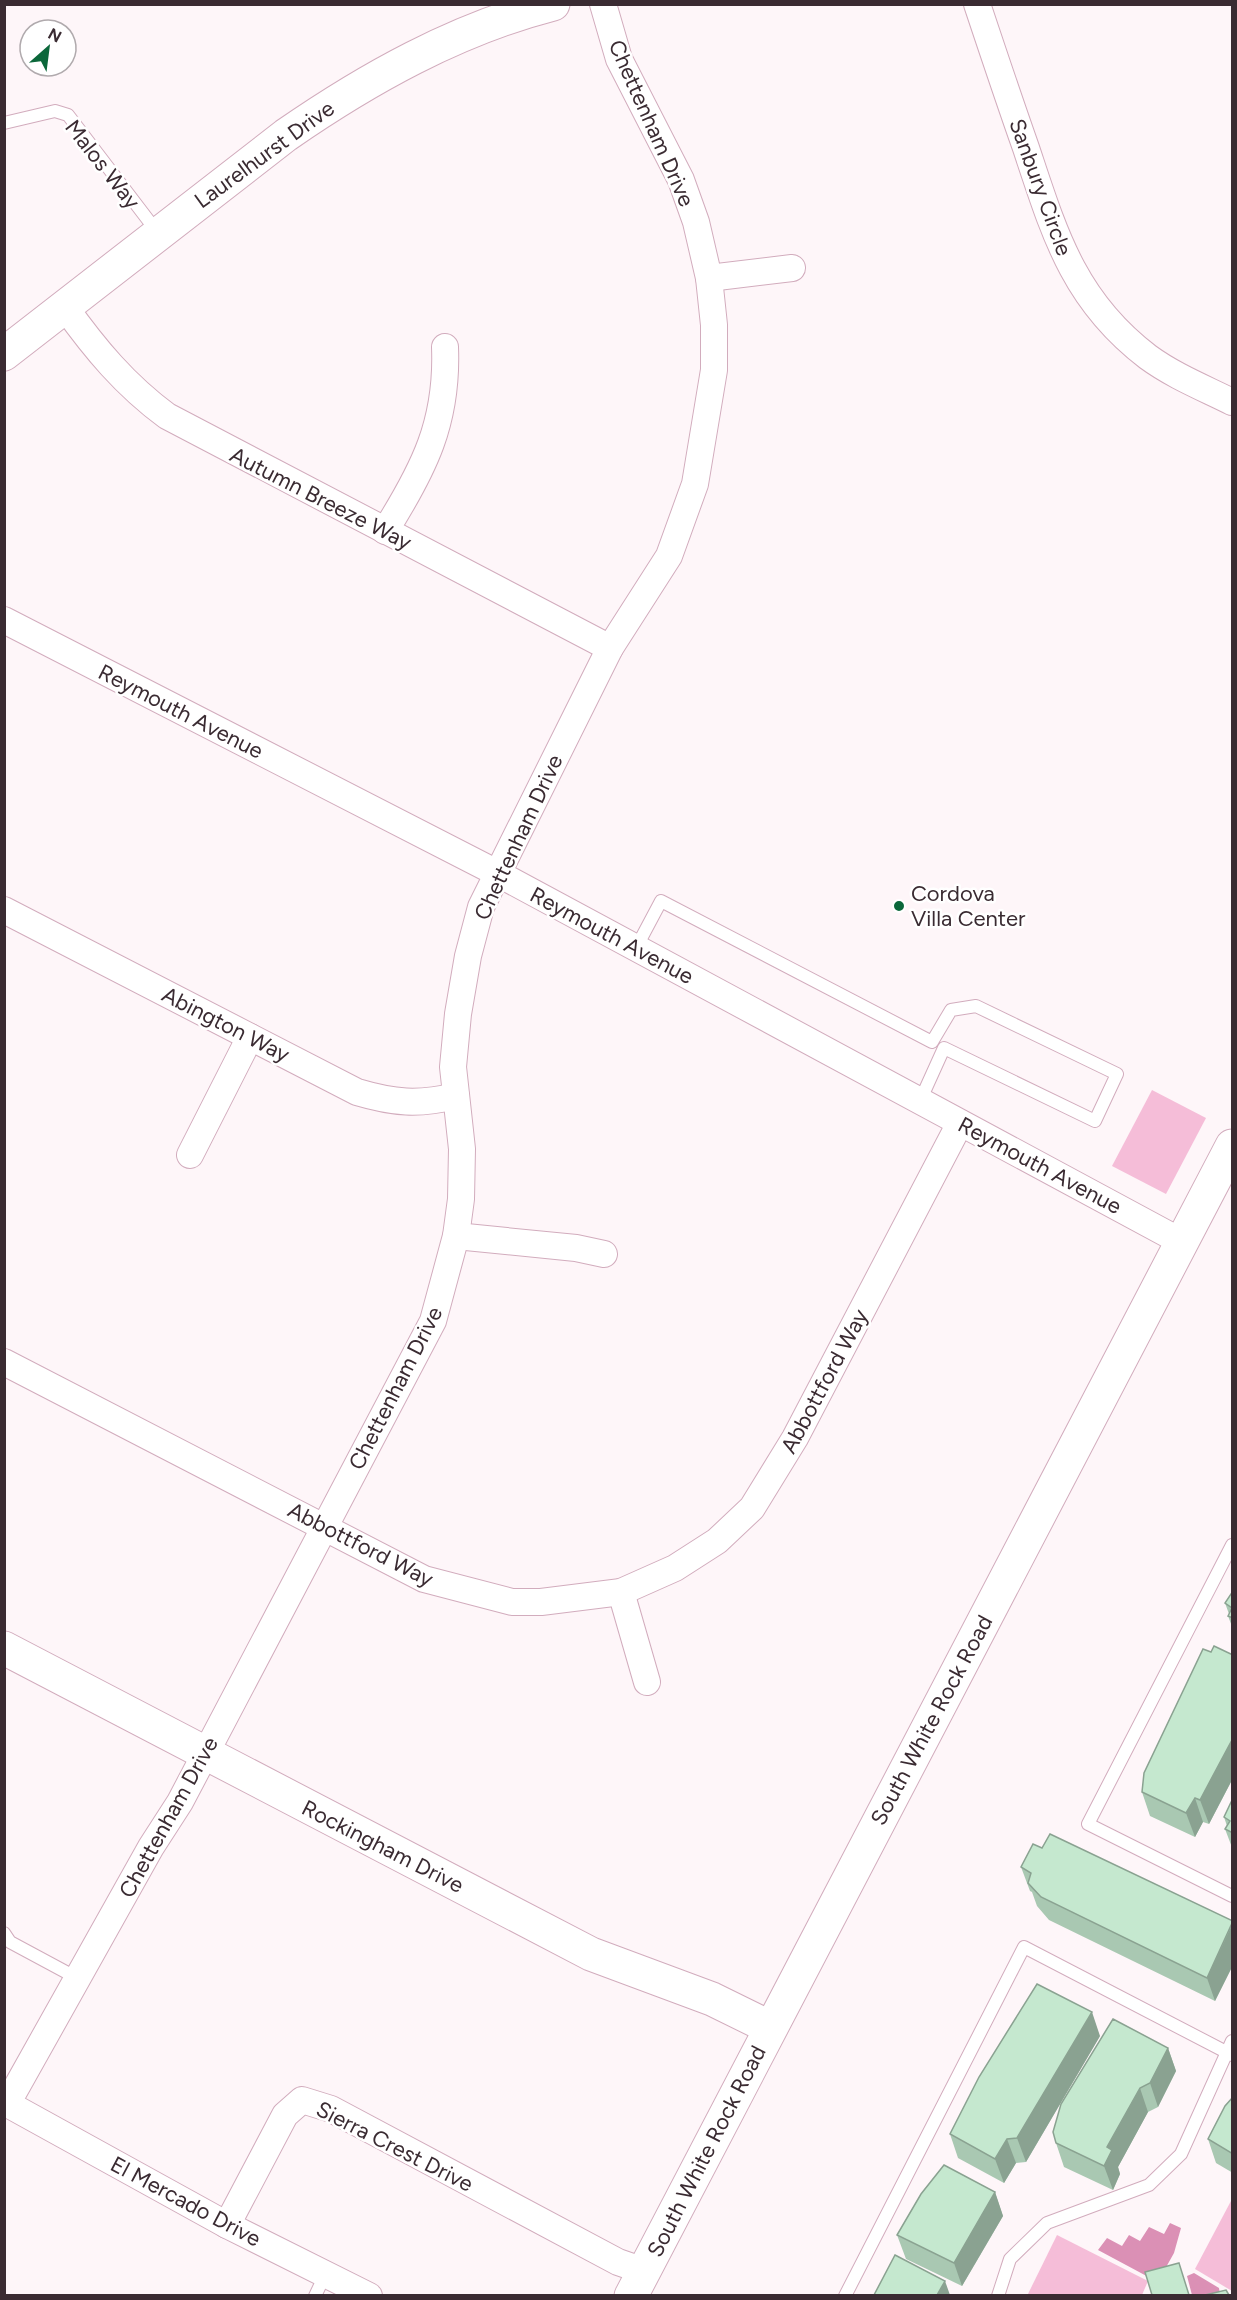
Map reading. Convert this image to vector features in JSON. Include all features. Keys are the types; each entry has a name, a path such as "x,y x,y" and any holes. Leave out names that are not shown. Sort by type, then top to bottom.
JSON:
{"street":[{"name":"Laurelhurst Drive","path":"4,354 286,135 333,102 384,73 489,25 553,4"},
{"name":"Chettenham Drive","path":"5,2105 150,1847 180,1802 433,1321 456,1236 461,1199 462,1149 453,1067 458,1014 468,956 481,907 610,648 669,556 695,484 714,370 714,325 709,278 696,222 681,180 619,60 603,4"},
{"name":"Sanbury Circle","path":"977,4 1057,238 1080,283 1110,322 1148,356 1168,370 1233,402"},
{"path":"709,278 792,268"},
{"name":"Autumn Breeze Way","path":"65,307 91,344 126,383 167,416 610,648"},
{"path":"385,531 415,483 435,438 445,392 445,347"},
{"name":"Reymouth Avenue","path":"4,620 497,873 1182,1242"},
{"name":"Abington Way","path":"4,910 357,1092 379,1099 425,1103 456,1096"},
{"path":"190,1155 250,1037"},
{"name":"Abbottford Way","path":"4,1362 424,1579 512,1602 541,1602 621,1592 675,1568 717,1541 753,1508 795,1438 960,1123"},
{"name":"South White Rock Road","path":"631,2276 769,2027 1233,1146"},
{"path":"456,1236 576,1248 604,1254"},
{"path":"621,1592 647,1682"},
{"name":"Rockingham Drive","path":"4,1648 591,1954 712,1999 769,2027"},
{"name":"Sierra Crest Drive","path":"226,2225 285,2115 302,2100 331,2109 631,2276"},
{"name":"El Mercado Drive","path":"5,2105 226,2225 369,2295"}],"lane":[{"name":"Malos Way","path":"4,123 55,111 68,115 158,234"},
{"path":"636,948 661,901 932,1042 1095,1121 1117,1074 976,1006 951,1010 932,1042"},
{"path":"920,1101 944,1047"},
{"path":"1233,1545 1088,1824 1233,1896"},
{"path":"4,1933 10,1941 77,1978"},
{"path":"844,2295 1024,1947 1231,2049 1181,2154 1149,2185 1047,2223 1010,2259 998,2295"},
{"path":"315,2295 326,2273"}],"shaded area":[{"path":"1152,1090 1206,1118 1166,1194 1112,1166"},
{"path":"1232,2199 1232,2291 1195,2269"},
{"path":"1170,2223 1181,2228 1174,2253 1160,2278 1154,2280 1098,2250 1107,2238 1122,2246 1129,2235 1140,2241 1149,2227 1164,2234"},
{"path":"1057,2235 1148,2281 1142,2295 1027,2296"},
{"path":"1194,2273 1219,2288 1220,2295 1192,2295 1187,2276"}],"building":[{"path":"1233,1591 1233,1618 1228,1616 1232,1608 1225,1603"},
{"path":"1214,1646 1233,1655 1233,1738 1200,1800 1195,1798 1186,1813 1142,1792 1144,1773 1203,1649 1211,1652"},
{"path":"1233,1798 1233,1833 1225,1829 1230,1821 1224,1817"},
{"path":"1050,1834 1233,1921 1207,1978 1041,1897 1028,1883 1031,1873 1021,1867 1033,1844 1042,1848"},
{"path":"1037,1984 1092,2012 1017,2138 1007,2139 995,2159 950,2134 979,2077"},
{"path":"1113,2019 1168,2048 1150,2083 1140,2088 1107,2147 1112,2150 1104,2166 1056,2143 1053,2132 1061,2104"},
{"path":"1233,2097 1233,2154 1208,2139 1225,2106"},
{"path":"944,2165 995,2192 954,2263 897,2235 921,2194"},
{"path":"895,2255 945,2281 937,2295 874,2295"},
{"path":"1179,2263 1189,2295 1152,2295 1145,2272"},
{"path":"1226,2290 1229,2295 1205,2295"}],"place":[{"name":"Cordova Villa Center","path":"899,906"}]}
